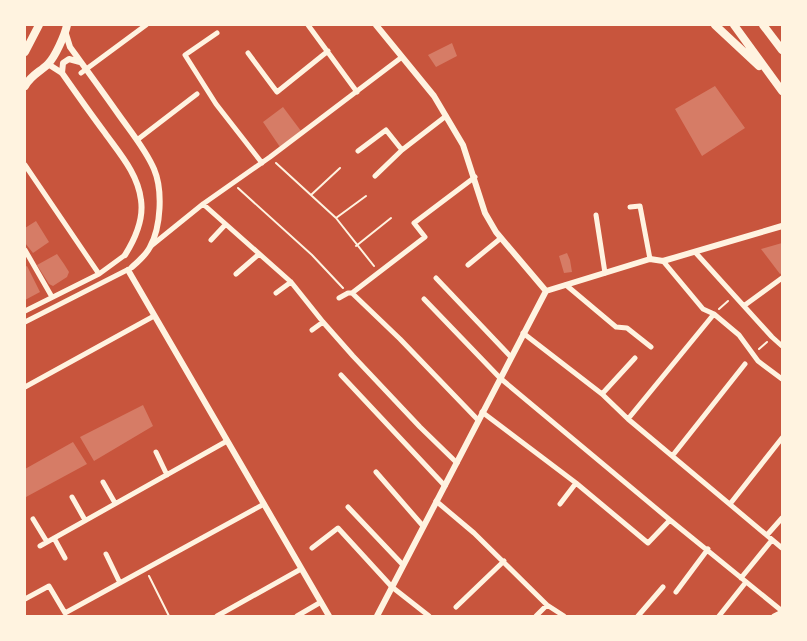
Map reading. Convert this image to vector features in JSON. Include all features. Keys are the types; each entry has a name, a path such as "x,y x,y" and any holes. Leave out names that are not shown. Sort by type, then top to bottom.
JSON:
{"main road":[{"path":"25,52 39,25"},
{"path":"715,25 772,78"},
{"path":"734,25 782,91"},
{"path":"763,25 782,50"},
{"path":"25,86 29,78 48,64 66,28"}],"street":[{"path":"308,25 357,92"},
{"path":"376,25 434,96 463,145 475,177 485,213 501,238 546,292"},
{"path":"81,74 142,26"},
{"path":"66,28 70,47 137,140 154,169 160,188 159,213 150,247"},
{"path":"216,33 185,56 216,104 262,163"},
{"path":"248,53 277,92 328,51"},
{"path":"25,322 130,268 142,258 150,247 202,204 262,163 402,57"},
{"path":"62,73 63,63 68,59 81,62"},
{"path":"25,311 99,274 126,255 135,238 142,202 138,186 124,158 62,73 48,64"},
{"path":"137,140 197,94"},
{"path":"375,176 402,150 446,116"},
{"path":"358,151 386,130 402,150"},
{"path":"25,165 99,274"},
{"path":"339,298 350,293 425,237 414,222 475,177"},
{"path":"202,204 291,282 323,322 420,427 457,463"},
{"path":"630,208 640,206 650,259"},
{"path":"596,216 605,273"},
{"path":"210,240 225,225"},
{"path":"377,616 546,292 650,259 662,262 782,226"},
{"path":"468,265 501,238"},
{"path":"25,250 52,297"},
{"path":"695,252 782,346"},
{"path":"236,274 260,254"},
{"path":"662,262 704,309 714,314 739,335 758,361 782,379"},
{"path":"130,268 154,316 329,616"},
{"path":"436,278 511,357"},
{"path":"745,305 782,278"},
{"path":"276,293 291,282"},
{"path":"566,285 616,327 627,328 651,347"},
{"path":"350,293 400,338 478,420"},
{"path":"424,299 500,378 782,611 774,616"},
{"path":"628,420 714,314"},
{"path":"25,387 154,316"},
{"path":"312,330 323,322"},
{"path":"523,333 602,394 628,420 673,455 782,548"},
{"path":"602,394 635,358"},
{"path":"673,455 745,364"},
{"path":"341,376 445,486"},
{"path":"482,412 576,483 648,543 670,520"},
{"path":"730,504 782,438"},
{"path":"40,546 227,441"},
{"path":"156,452 168,475"},
{"path":"376,472 423,526"},
{"path":"102,482 115,503"},
{"path":"560,504 576,483"},
{"path":"72,497 85,520"},
{"path":"436,501 474,533 548,605 564,616"},
{"path":"25,599 49,586 65,613 264,504"},
{"path":"348,507 403,565"},
{"path":"767,535 782,518"},
{"path":"33,519 46,542"},
{"path":"312,548 338,528 392,587 429,616"},
{"path":"54,538 65,558"},
{"path":"740,578 772,540"},
{"path":"676,592 708,549"},
{"path":"106,554 120,583"},
{"path":"456,607 504,561"},
{"path":"217,616 301,569"},
{"path":"719,616 746,582"},
{"path":"638,616 663,587"},
{"path":"297,616 321,602"},
{"path":"536,616 548,605"}],"path":[{"path":"270,157 336,218 356,246 379,272"},
{"path":"311,195 340,168"},
{"path":"232,184 312,255 350,293"},
{"path":"336,218 366,196"},
{"path":"356,246 391,218"},
{"path":"714,314 734,296"},
{"path":"753,355 772,336"},
{"path":"145,569 169,616"}],"building":[{"path":"452,43 457,56 436,67 428,55"},
{"path":"715,86 745,128 702,156 675,109"},
{"path":"283,107 301,131 280,147 263,122"},
{"path":"36,221 49,242 33,253 25,243 25,228"},
{"path":"782,243 782,273 780,274 761,249"},
{"path":"567,253 572,272 564,273 559,256"},
{"path":"57,254 69,272 67,277 53,286 49,284 37,265"},
{"path":"27,266 40,292 25,300 25,267"},
{"path":"143,405 153,426 94,461 80,437"},
{"path":"73,442 87,464 26,497 25,469"}]}
